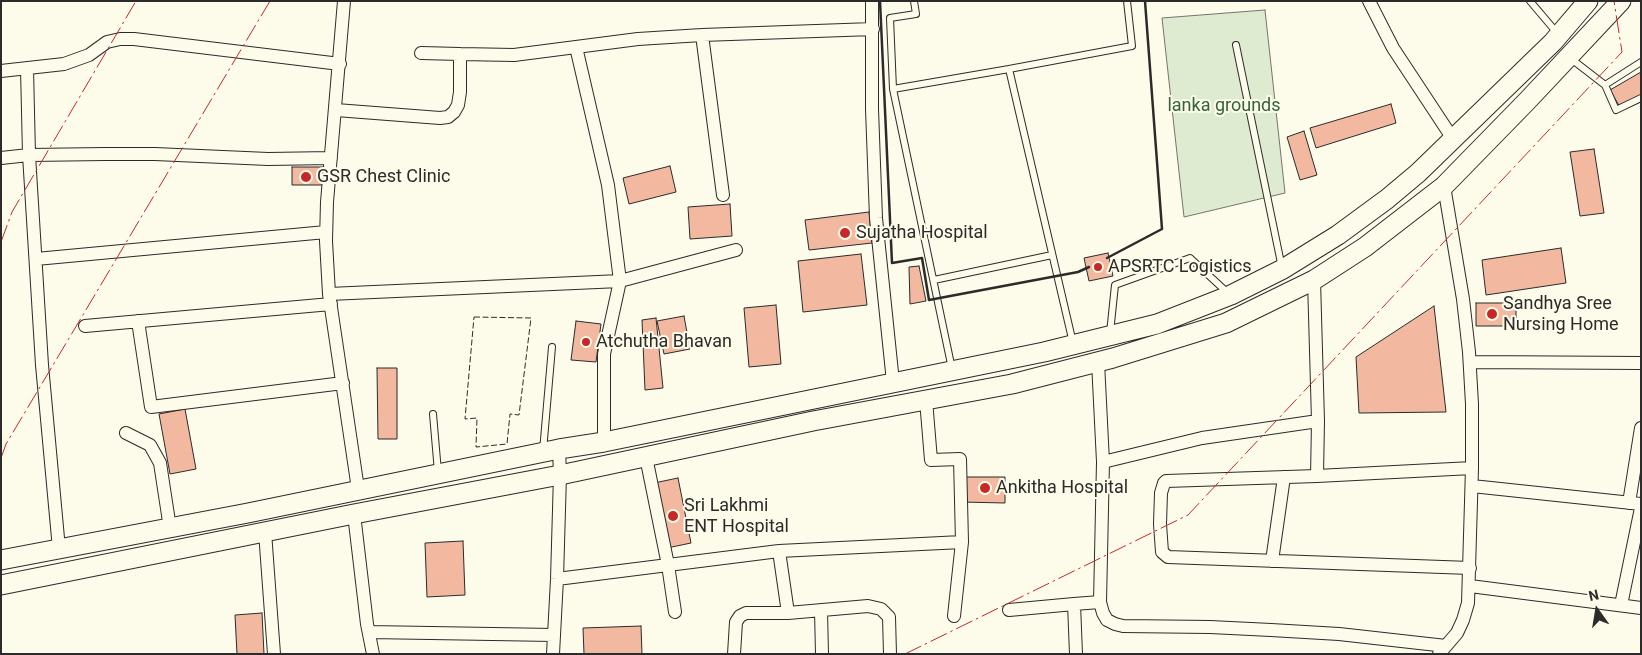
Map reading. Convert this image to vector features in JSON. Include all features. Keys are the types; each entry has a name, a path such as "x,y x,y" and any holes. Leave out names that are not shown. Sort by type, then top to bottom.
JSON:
{"main road":[{"path":"1,560 170,528 551,450 604,442 1073,345 1157,324 1231,295 1283,269 1338,234 1386,199 1418,173 1453,139 1559,35 1588,1"},
{"path":"1,586 354,514 560,475 813,421 1012,384 1080,368 1226,323 1314,280 1365,247 1444,186 1621,1"}],"street":[{"path":"344,1 326,232 330,299 358,489"},
{"path":"872,1 872,117 876,218 893,382"},
{"path":"1369,1 1393,48 1453,139"},
{"path":"421,54 514,55 638,39 702,35 873,30"},
{"path":"702,35 723,195"},
{"path":"1,71 64,64 77,60 107,42 120,39 134,39 340,64"},
{"path":"576,47 608,185 620,281 604,354 604,442"},
{"path":"336,110 429,118 448,117 458,105 460,54"},
{"path":"28,68 29,155 47,431 59,549"},
{"path":"1,158 29,155 147,154 268,159 331,158"},
{"path":"1098,362 1103,462 1100,602 1102,612 1107,620 1123,626 1201,627 1348,635 1443,650 1457,633 1468,603 1472,486 1470,362 1463,298 1444,186"},
{"path":"36,259 326,232"},
{"path":"85,326 330,299 620,281 736,250"},
{"path":"1314,280 1318,421 1317,476"},
{"path":"138,321 151,407 343,383"},
{"path":"1470,362 1641,363"},
{"path":"926,400 931,460 960,459 962,542 954,616"},
{"path":"1103,462 1202,438 1318,421"},
{"path":"1621,605 1637,505 1641,428"},
{"path":"126,433 150,445 160,463 170,528"},
{"path":"551,450 560,475 553,654"},
{"path":"646,456 668,565 675,612"},
{"path":"1470,568 1168,557 1162,552 1160,543 1161,493 1164,483 1170,480 1317,476 1472,468"},
{"path":"1272,561 1284,477"},
{"path":"1472,486 1637,505"},
{"path":"354,514 373,654"},
{"path":"265,532 274,654"},
{"path":"557,578 780,551 962,542"},
{"path":"780,551 788,613"},
{"path":"1470,586 1641,608"},
{"path":"1008,610 1100,602"},
{"path":"1074,604 1076,654"},
{"path":"734,654 736,622 740,616 746,613 788,613 868,606 881,609 889,617 890,654"},
{"path":"821,611 822,654"},
{"path":"369,632 554,635"}],"lane":[{"path":"914,1 916,14 890,18 893,89 952,370"},
{"path":"893,89 1009,70 1132,46 1127,1"},
{"path":"1530,1 1559,35"},
{"path":"1236,45 1283,269"},
{"path":"1569,57 1605,85 1616,110 1641,98"},
{"path":"1605,85 1641,62"},
{"path":"1009,70 1073,345"},
{"path":"934,280 1052,255"},
{"path":"1110,336 1115,285 1190,258 1231,295"},
{"path":"551,450 552,346"},
{"path":"433,414 438,473"}],"green space":[{"name":"lanka grounds","path":"1265,10 1285,193 1184,217 1162,18"}],"building":[{"path":"1641,72 1641,97 1621,109 1610,90"},
{"path":"1391,104 1396,123 1316,148 1310,128"},
{"path":"1304,131 1317,175 1300,180 1287,137"},
{"path":"1594,149 1604,213 1580,216 1570,152"},
{"path":"670,166 676,192 629,204 623,178"},
{"path":"292,167 323,167 323,185 292,185"},
{"path":"730,204 732,236 690,239 688,207"},
{"path":"869,212 872,243 809,250 805,220"},
{"path":"1561,248 1566,283 1486,295 1482,260"},
{"name":"APSRTC Logistics","path":"1108,253 1113,276 1089,281 1084,258"},
{"path":"861,254 867,305 803,312 798,261"},
{"path":"919,266 926,301 910,304 909,267"},
{"path":"1476,303 1516,303 1516,326 1476,326"},
{"path":"776,305 781,364 749,367 744,308"},
{"path":"1434,306 1446,412 1359,413 1356,357"},
{"path":"684,316 690,349 664,354 657,321"},
{"path":"656,318 663,388 645,390 642,320"},
{"name":"Atchutha Bhavan","path":"576,321 601,324 596,362 571,360"},
{"path":"377,368 397,368 397,439 378,439"},
{"path":"185,409 196,469 170,474 159,414"},
{"path":"962,477 1005,477 1005,503 961,502"},
{"path":"678,478 691,543 667,548 654,483"},
{"path":"463,541 465,595 427,597 425,543"},
{"path":"262,613 264,654 237,654 235,615"},
{"path":"641,626 642,654 584,654 583,628"}],"fence":[{"path":"474,317 531,318 519,415 510,414 507,444 476,447 477,418 465,419 474,317"}],"wall":[{"path":"880,1 892,263 922,258 929,300 1078,272 1089,267"},
{"path":"1107,258 1162,229 1145,1"}],"power":[{"path":"1,242 12,212 136,1"},
{"path":"1,458 6,444 270,1"},
{"path":"905,654 1188,515 1622,52 1614,1"}],"place":[{"name":"GSR Chest Clinic","path":"306,177"},
{"name":"Sujatha Hospital","path":"845,233"},
{"name":"APSRTC Logistics","path":"1098,267"},
{"name":"Sandhya Sree Nursing Home","path":"1492,314"},
{"name":"Atchutha Bhavan","path":"586,342"},
{"name":"Ankitha Hospital","path":"985,488"},
{"name":"Sri Lakhmi ENT Hospital","path":"673,516"}]}
